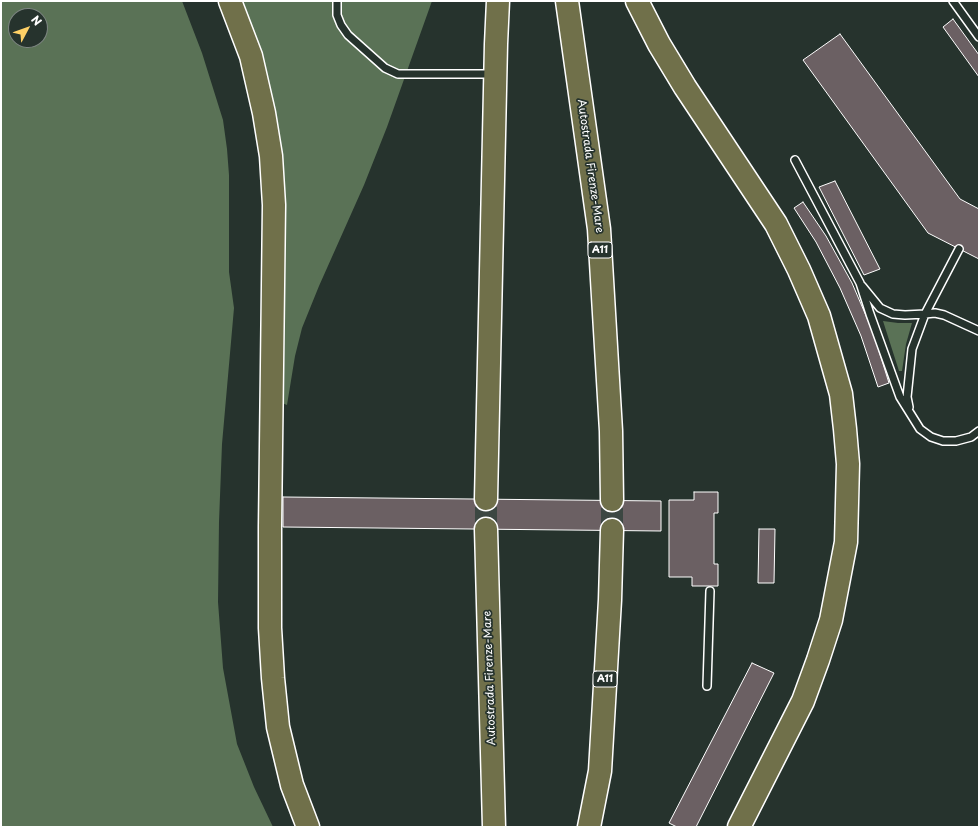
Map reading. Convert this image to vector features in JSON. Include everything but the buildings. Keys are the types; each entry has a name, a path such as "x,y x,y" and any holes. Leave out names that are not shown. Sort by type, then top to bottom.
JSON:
{"highway":[{"path":"230,1 251,56 264,113 271,156 274,205 270,628 278,727 292,785 308,827"},
{"path":"495,1 496,44"},
{"path":"486,499 495,74 498,1"},
{"name":"Autostrada Firenze-Mare","path":"567,1 599,228 611,432 612,500"},
{"path":"637,1 659,44 685,87 776,224 800,270 820,316 840,394 846,429 848,464 846,542 831,620 803,701 739,827"},
{"name":"Autostrada Firenze-Mare","path":"486,529 494,827"},
{"name":"A11","path":"589,827 600,771 610,600 612,530"}],"lane":[{"path":"337,1 337,15 341,25 348,35 385,68 398,74 495,74"},
{"path":"953,1 979,37"},
{"path":"795,160 860,282 880,308 893,314 905,315 935,313 944,315 979,331"},
{"path":"910,413 907,397 912,349 925,314 959,249"},
{"path":"860,282 900,397 920,429 931,437 943,441 956,441 971,437 979,431"},
{"path":"707,686 710,591"}],"green space":[{"path":"1,1 182,1 202,53 223,120 227,149 229,175 229,272 234,308 222,444 219,522 218,602 223,668 237,744 254,787 273,827 1,827"},
{"path":"242,1 432,1 387,127 364,185 302,328 295,356 287,405 282,403 285,238 284,187 280,145 263,64 251,23"},
{"path":"883,321 912,323 906,344 902,371 899,371"}],"tunnel":[{"path":"486,499 486,529"},
{"path":"612,500 612,530"}]}
